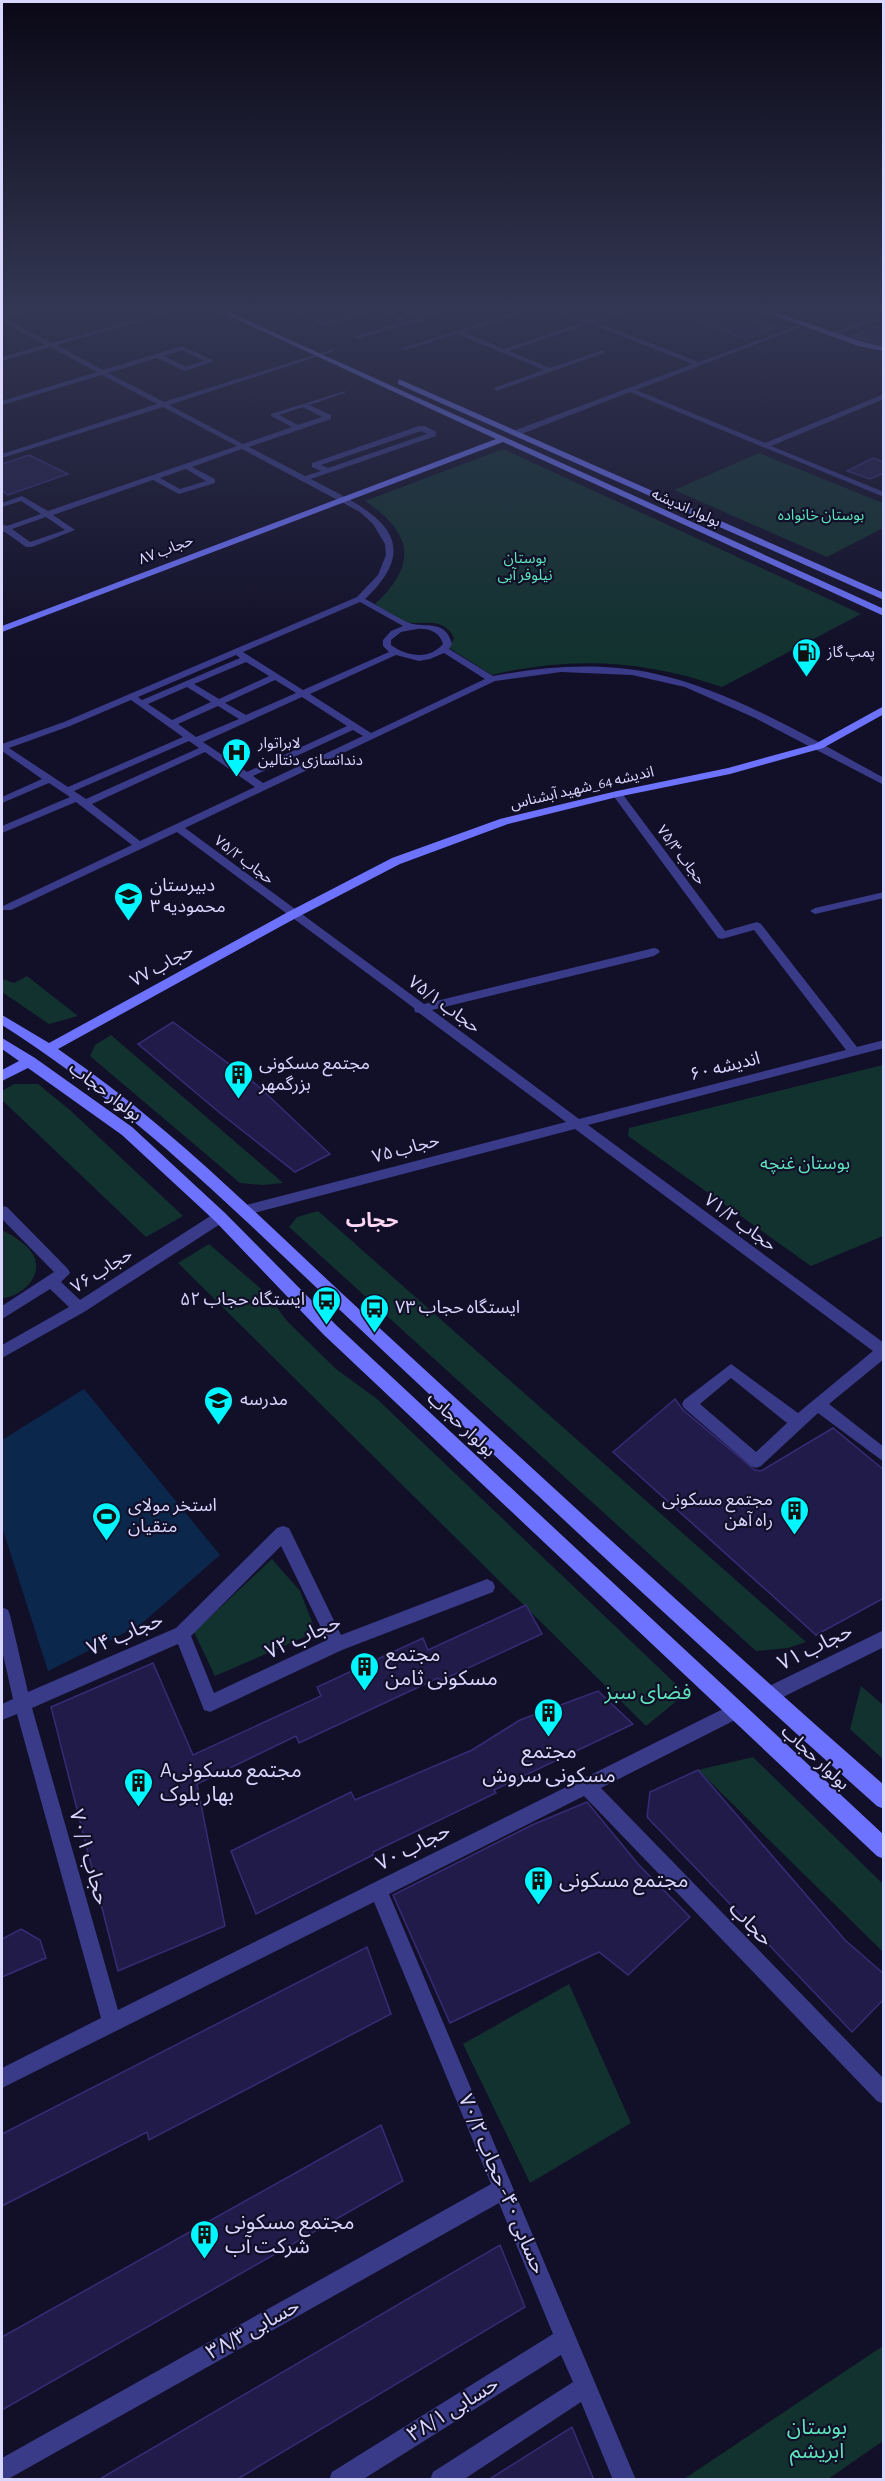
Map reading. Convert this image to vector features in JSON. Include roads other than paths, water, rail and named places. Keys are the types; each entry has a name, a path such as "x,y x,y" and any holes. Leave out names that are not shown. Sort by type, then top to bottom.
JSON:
{"main road":[{"name":"بولوار اندیشه","path":"469,424 884,613"},
{"name":"بولوار اندیشه","path":"495,424 884,597"},
{"name":"حجاب ۸۷","path":"2,629 502,440"},
{"name":"اندیشه 64_شهید آبشناس","path":"292,915 396,861 504,821 617,794 730,771 819,746 884,709"},
{"name":"حجاب ۷۷","path":"50,1048 292,915"},
{"name":"بولوار حجاب","path":"2,1019 50,1048 144,1121 246,1210 354,1314 767,1696 884,1799"},
{"name":"بولوار حجاب","path":"2,1043 127,1131 220,1217 330,1330 884,1849"},
{"path":"2,1077 30,1061"},
{"path":"330,1330 354,1314"}],"street":[{"path":"2,456 102,424"},
{"path":"2,747 67,724 360,599 378,584 388,568 392,552 388,537 378,523 363,510 197,424"},
{"path":"289,424 297,428"},
{"path":"2,528 309,424"},
{"path":"516,433 540,424"},
{"path":"711,424 884,495"},
{"path":"764,446 817,424"},
{"path":"305,479 434,434 422,429 315,465 327,471"},
{"path":"153,477 179,492 213,481 186,466"},
{"path":"2,505 22,498 71,530 29,544 2,528"},
{"path":"360,599 411,627"},
{"path":"411,627 432,628 448,637 445,650 425,657 407,657 394,652 387,646 387,640 399,630 411,627"},
{"path":"445,650 492,680"},
{"path":"237,652 371,736"},
{"path":"206,748 119,788 104,792 95,789 94,780 102,776 246,719 394,652"},
{"path":"142,704 247,658"},
{"path":"7,908 492,680 527,672 565,669 603,670 640,674 677,682 710,693 819,746 884,782"},
{"path":"171,724 276,676"},
{"path":"188,684 246,719"},
{"path":"132,696 263,788"},
{"path":"246,776 354,726"},
{"path":"2,747 76,797 140,846"},
{"path":"2,762 15,756"},
{"path":"2,830 76,797 119,788 123,783 122,778 112,774 102,776 76,797"},
{"path":"2,800 50,779"},
{"name":"حجاب ۷۵/۳","path":"617,794 722,935 757,926 854,1052"},
{"name":"حجاب ۷۵/۲","path":"177,828 292,915"},
{"path":"815,911 884,895"},
{"name":"حجاب ۷۵/۱","path":"292,915 575,1124"},
{"path":"419,1009 654,952"},
{"name":"اندیشه ۶۰","path":"575,1124 884,1044"},
{"name":"حجاب ۷۵","path":"246,1210 575,1124"},
{"name":"حجاب ۷۱/۲","path":"575,1124 883,1351"},
{"path":"2,1211 63,1273 2,1313"},
{"name":"حجاب ۷۶","path":"2,1352 78,1308 220,1217"},
{"path":"51,1281 78,1308"},
{"path":"799,1423 732,1370 689,1404 756,1461 799,1423 818,1404 883,1351"},
{"path":"818,1404 884,1456"},
{"name":"حجاب ۷۴","path":"2,1712 182,1634 283,1533 337,1644"},
{"name":"حجاب ۷۲","path":"182,1634 210,1704 337,1644 487,1587"},
{"name":"حجاب ۷۰/۱","path":"2,1615 22,1703 112,2023"},
{"name":"حجاب ۷۱","path":"767,1696 884,1638"},
{"name":"حجاب ۷۰","path":"2,2078 735,1711"},
{"name":"حجاب","path":"586,1785 884,2094"},
{"name":"حسابی ۴۰- حجاب ۷۰/۲","path":"378,1890 625,2480"},
{"name":"حسابی ۳۸/۳","path":"2,2470 504,2188"},
{"name":"حسابی ۳۸/۱","path":"340,2480 566,2339"},
{"path":"441,2480 586,2386"}],"water":[{"name":"استخر مولای متقیان","path":"84,1389 220,1555 140,1625 48,1671 2,1527 2,1440"}],"place":[{"name":"پمپ گاز","path":"806,678"},
{"name":"لابراتوار دندانسازی دنتالین","path":"237,778"},
{"name":"دبیرستان محمودیه ۳","path":"129,922"},
{"name":"مجتمع مسکونی بزرگمهر","path":"238,1100"},
{"name":"ایستگاه حجاب ۵۲","path":"326,1326"},
{"name":"ایستگاه حجاب ۷۳","path":"374,1334"},
{"name":"مدرسه","path":"219,1426"},
{"name":"مجتمع مسکونی راه آهن","path":"794,1536"},
{"name":"استخر مولای متقیان","path":"107,1542"},
{"name":"مجتمع مسکونی ثامن","path":"364,1692"},
{"name":"مجتمع مسکونی سروش","path":"549,1738"},
{"name":"Aمجتمع مسکونی بهار بلوک","path":"139,1808"},
{"name":"مجتمع مسکونی","path":"538,1906"},
{"name":"مجتمع مسکونی شرکت آب","path":"204,2260"}],"district":[{"name":"حجاب","path":"372,1221"}],"park label":[{"name":"بوستان خانواده","path":"821,515"},
{"name":"بوستان نیلوفر آبی","path":"525,566"},
{"name":"بوستان غنچه","path":"805,1164"},
{"name":"فضای سبز","path":"648,1692"},
{"name":"بوستان ابریشم","path":"817,2439"}]}
